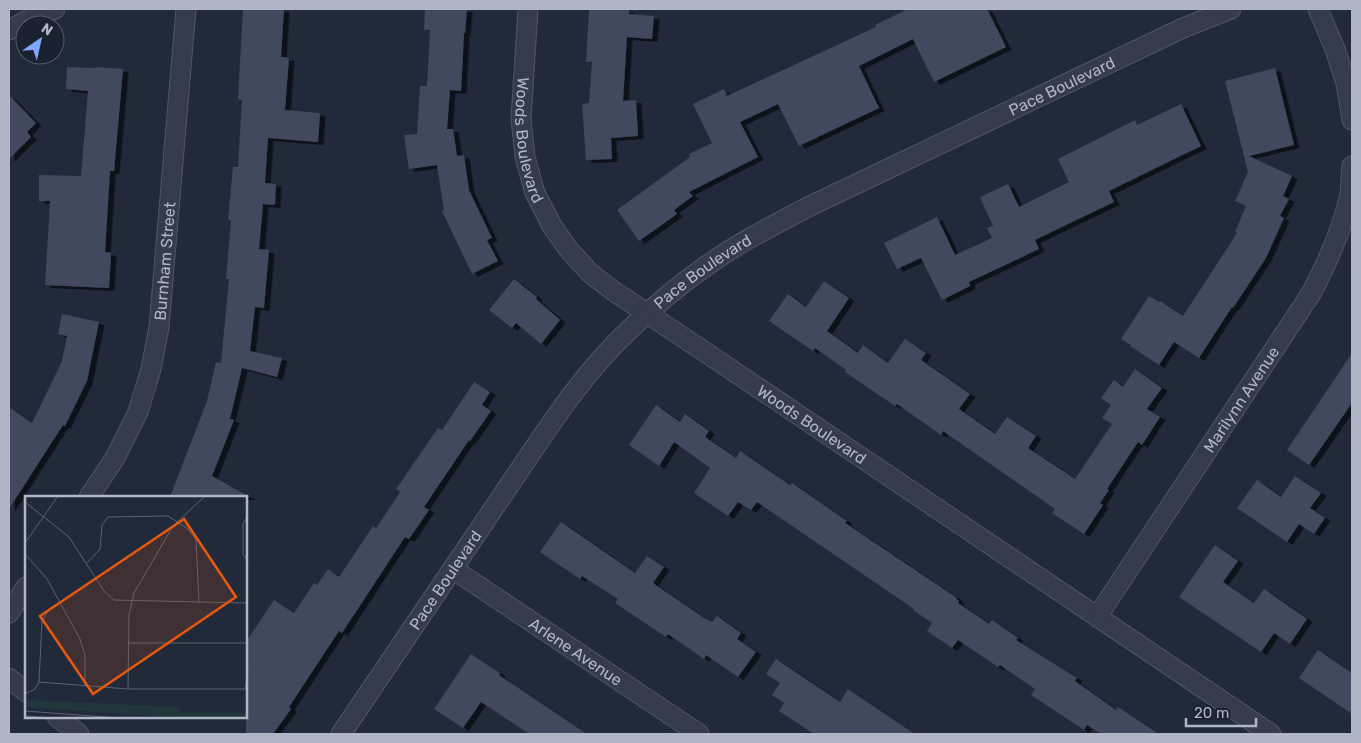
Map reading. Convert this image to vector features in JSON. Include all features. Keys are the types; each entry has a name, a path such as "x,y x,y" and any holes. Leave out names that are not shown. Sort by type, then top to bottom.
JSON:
{"street":[{"path":"9,30 35,16 55,9"},
{"name":"Burnham Street","path":"90,496 116,458 138,412 151,369 160,327 186,9"},
{"name":"Woods Boulevard","path":"528,9 522,119 525,157 535,193 552,226 590,272 646,314 1271,734"},
{"name":"Pace Boulevard","path":"341,734 540,440 582,383 626,333 680,286 711,262 757,234 808,207 1183,28 1231,9"},
{"path":"1318,9 1335,49 1346,83 1352,120"},
{"name":"Marilynn Avenue","path":"1097,616 1312,292 1328,260 1340,228 1350,193 1352,166"},
{"name":"Arlene Avenue","path":"453,568 699,734"},
{"path":"9,613 25,589"},
{"path":"9,678 25,691"},
{"path":"58,718 79,734"}],"building":[{"path":"243,9 284,9 281,57 289,58 285,110 320,113 318,142 268,138 265,183 276,184 275,205 263,204 259,249 269,250 264,308 255,307 250,351 282,358 277,377 242,368 230,419 234,420 212,476 250,497 170,496 207,401 216,362 221,363 229,279 226,279 231,220 228,220 233,167 238,167 242,100 238,99"},
{"path":"425,9 467,9 461,91 450,90 447,129 453,129 457,156 464,155 469,190 492,238 487,240 498,261 472,274 442,211 444,210 437,165 409,169 404,135 417,134 420,86 427,86 430,30 424,30"},
{"path":"589,9 629,10 629,14 654,16 652,39 627,37 623,101 636,100 638,136 611,138 612,159 586,160 582,104 589,103 592,62 586,62"},
{"path":"908,9 987,9 1006,47 934,82 913,39 859,66 879,108 799,146 778,104 740,122 758,157 689,192 693,196 674,210 677,214 639,241 617,210 690,157 689,154 712,143 693,104 724,89 727,96 876,27 875,25"},
{"path":"67,67 123,69 114,171 110,171 105,252 111,253 109,288 45,285 50,201 39,201 39,175 81,176 88,91 66,89"},
{"path":"1275,68 1294,145 1249,156 1292,176 1283,196 1289,199 1280,216 1284,218 1266,258 1199,358 1174,342 1159,365 1121,339 1149,296 1183,316 1237,233 1235,232 1246,206 1235,201 1248,172 1225,81"},
{"path":"9,95 36,123 27,132 31,137 9,159"},
{"path":"1181,104 1201,146 1109,191 1114,202 1035,240 1039,249 969,282 970,286 942,300 921,258 897,269 884,243 937,217 955,255 992,238 987,228 993,226 980,197 1008,184 1019,207 1069,182 1058,159 1135,120 1137,125"},
{"path":"514,279 537,297 536,299 560,320 541,344 516,323 512,328 489,310"},
{"path":"824,281 849,298 827,331 858,353 863,345 888,363 905,339 926,353 921,360 970,394 959,409 995,434 1007,417 1036,436 1028,448 1075,479 1112,424 1102,418 1111,405 1101,398 1114,380 1123,387 1135,369 1162,388 1147,409 1160,417 1142,445 1138,442 1107,489 1109,490 1100,503 1103,505 1084,534 1052,513 1055,509 943,431 941,435 897,404 895,406 845,372 846,370 815,348 813,351 769,321 788,294 806,307"},
{"path":"62,314 99,322 87,381 65,426 63,425 9,509 9,407 32,423 62,361 67,336 58,334"},
{"path":"1352,353 1352,403 1309,465 1287,450"},
{"path":"474,382 490,392 482,405 491,411 424,507 429,510 409,539 405,537 342,633 339,631 289,707 291,709 273,734 246,734 246,718 248,718 248,639 274,600 294,613 314,583 317,585 328,569 339,577 373,526 376,528 400,492 396,489 438,428 442,430"},
{"path":"656,405 680,422 685,414 709,431 705,437 736,458 740,451 790,485 792,483 847,521 845,523 957,598 958,603 989,624 992,620 1018,638 1016,640 1077,678 1075,681 1116,710 1118,707 1159,734 1101,734 1087,725 1084,730 1031,695 1035,689 1000,665 998,667 958,640 952,648 927,631 932,623 914,609 757,502 751,510 738,502 728,516 694,493 710,468 674,442 659,466 629,445"},
{"path":"1295,476 1321,493 1310,508 1325,518 1314,534 1299,524 1287,542 1237,508 1257,480 1281,497"},
{"path":"561,522 635,573 647,556 664,567 653,583 704,618 712,622 717,616 741,633 737,639 756,652 738,677 706,655 704,659 668,634 666,637 615,603 618,599 582,576 580,579 540,552"},
{"path":"1215,545 1238,561 1223,582 1254,603 1264,589 1307,619 1290,644 1274,633 1261,652 1179,597"},
{"path":"1318,650 1352,673 1352,714 1299,678"},
{"path":"471,654 587,734 529,734 481,702 463,728 434,709"},
{"path":"776,659 840,702 848,689 915,734 814,734 779,711 784,703 772,695 780,683 766,674"}]}
